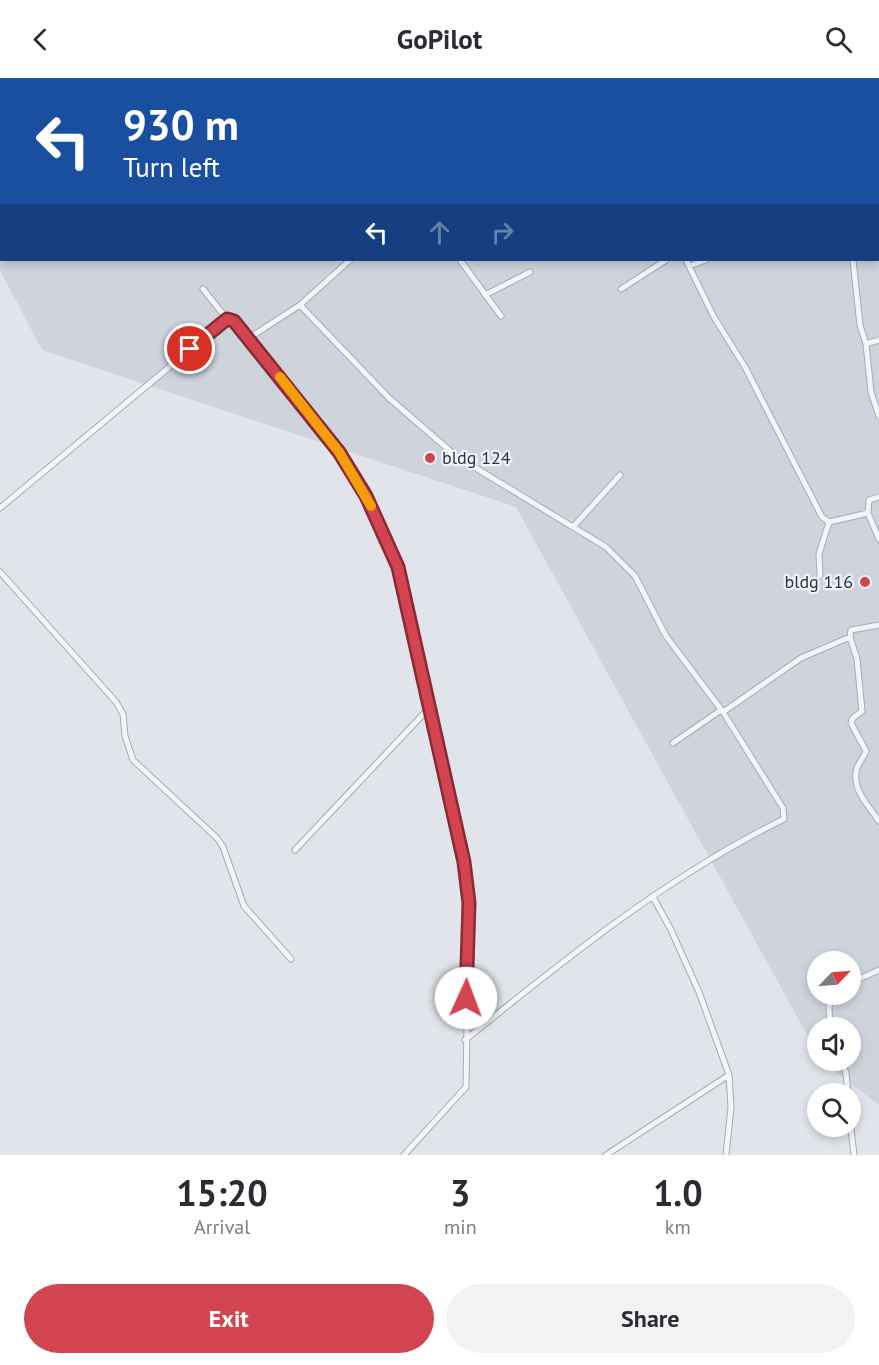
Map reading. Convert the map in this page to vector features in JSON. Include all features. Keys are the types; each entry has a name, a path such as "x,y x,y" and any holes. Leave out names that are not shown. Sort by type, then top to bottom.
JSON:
{"street":[{"path":"249,338 300,305 349,261"},
{"path":"461,261 501,316"},
{"path":"621,289 664,261"},
{"path":"686,261 714,317 746,367 788,454 822,517 829,522 868,513"},
{"path":"689,266 703,261"},
{"path":"853,261 860,325 866,344 871,392 879,416"},
{"path":"485,295 530,272"},
{"path":"203,289 227,319 234,321 249,338 339,452 373,512 398,567 431,706 464,862 469,903 465,1089 404,1155"},
{"path":"300,305 389,398 456,456 606,547 635,576 666,636 722,711 783,808 784,819 653,897 570,955 465,1040"},
{"path":"0,508 227,319"},
{"path":"866,344 879,340"},
{"path":"573,527 620,475"},
{"path":"879,497 869,500 868,513 879,539"},
{"path":"820,576 819,554 829,522"},
{"path":"0,572 116,702 123,714 125,736 133,760 218,839 244,906 291,959"},
{"path":"879,625 851,630 850,637 857,659 862,711 853,718 851,723 866,751 858,765 856,783 858,791 879,821"},
{"path":"674,743 801,658 850,637"},
{"path":"295,850 431,706"},
{"path":"653,897 671,930 699,992 729,1074 730,1107 726,1155"},
{"path":"861,978 879,970"},
{"path":"606,1155 729,1074"},
{"path":"852,1137 854,1155"}],"shaded area":[{"path":"0,261 879,261 879,1105 861,1091 861,1083 850,1083 834,1071 861,1071 861,1017 807,1017 807,1035 516,507 42,350 0,270"}],"slow traffic":[{"path":"280,377 339,452 371,506"}],"place":[{"name":"bldg 124","path":"430,458"},
{"name":"bldg 116","path":"865,582"}],"route":[{"path":"190,349 227,319 234,321 339,452 366,496 393,551 431,706 464,862 469,903 466,998"}]}
